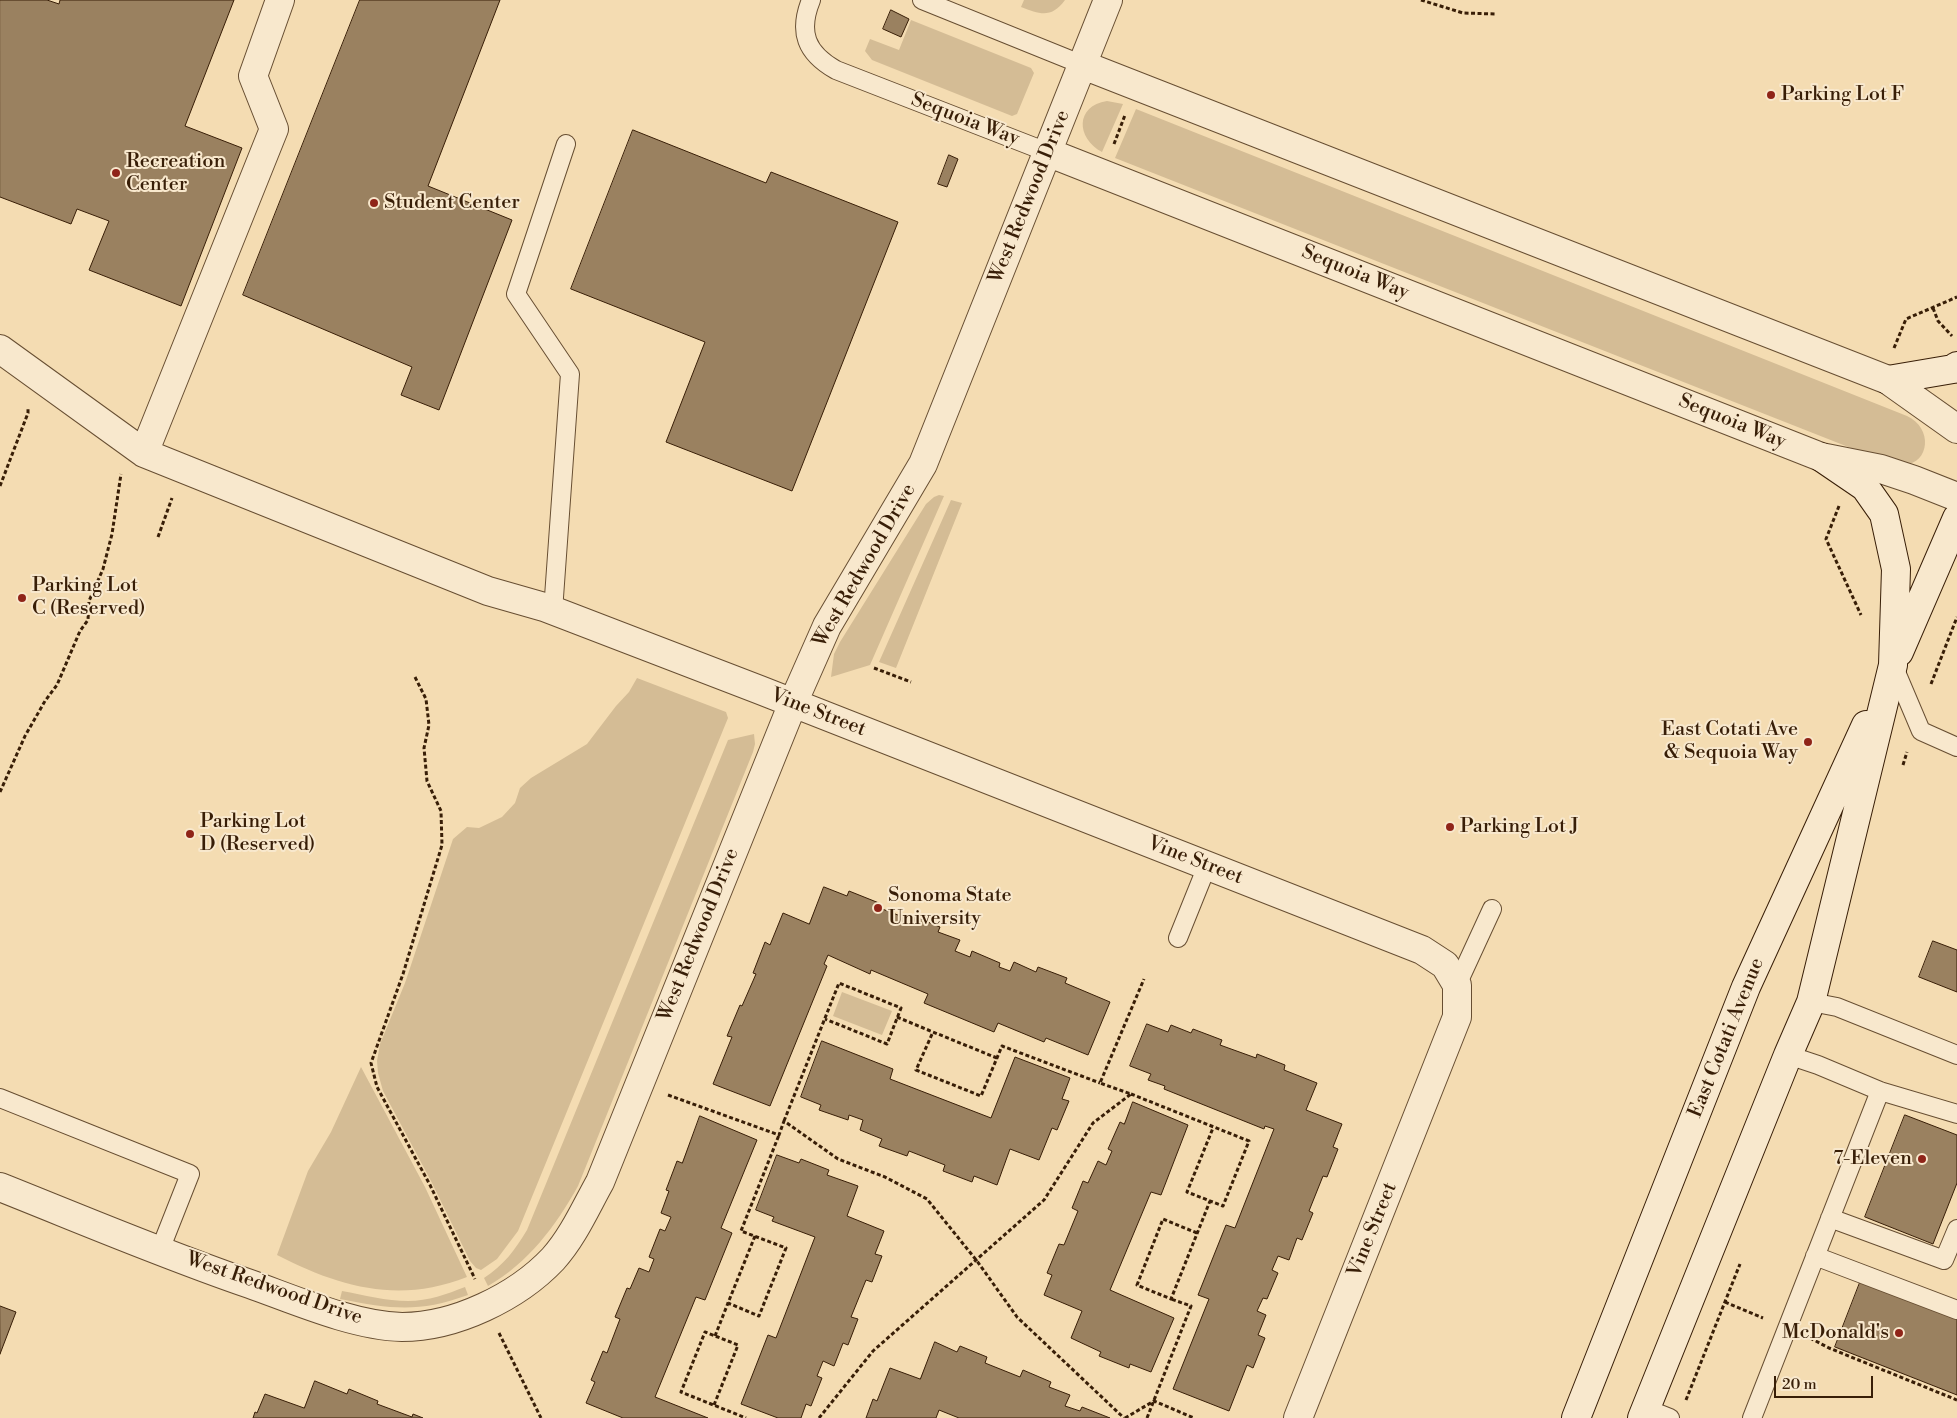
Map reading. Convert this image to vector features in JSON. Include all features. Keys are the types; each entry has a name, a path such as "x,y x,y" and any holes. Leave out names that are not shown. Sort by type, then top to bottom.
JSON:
{"street":[{"path":"135,446 274,129 253,76 280,0"},
{"name":"West Redwood Drive","path":"0,1187 224,1276 343,1317 402,1327 430,1324 462,1316 502,1298 526,1283 553,1258 579,1221 600,1182 793,702 827,626 923,464 1108,0"},
{"path":"1083,65 1888,380 1957,429"},
{"name":"Sequoia Way","path":"1047,152 1821,457 1881,469 1957,497"},
{"name":"Vine Street","path":"0,349 135,446 183,468 488,591 553,611 793,702 1422,950 1445,965 1457,985 1457,1017 1298,1418"},
{"path":"1888,380 1957,366"},
{"path":"1821,457 1865,486 1884,514 1896,570 1893,665"},
{"name":"East Cotati Avenue","path":"1576,1418 1746,987 1893,665 1957,518"},
{"name":"East Cotati Avenue","path":"1652,1415 1788,1055 1811,1002 1893,665"}],"lane":[{"name":"Sequoia Way","path":"811,0 805,16 804,33 810,49 821,62 836,70 1047,152"},
{"path":"922,0 1083,65"},
{"path":"553,611 570,374 516,294 566,144"},
{"path":"1893,665 1921,732 1957,746"},
{"path":"1178,938 1207,866"},
{"path":"1457,985 1492,909"},
{"path":"1811,1002 1837,1007 1957,1055"},
{"path":"1788,1055 1818,1065 1880,1091 1957,1114"},
{"path":"1752,1418 1880,1091"},
{"path":"0,1098 190,1174 160,1250"},
{"path":"1830,1218 1944,1260 1957,1229"},
{"path":"1815,1256 1957,1310"}],"path":[{"path":"1421,0 1463,13 1496,14"},
{"path":"1113,146 1126,114"},
{"path":"1892,353 1906,318 1957,297"},
{"path":"1933,308 1938,321 1957,342"},
{"path":"0,486 28,413 30,371"},
{"path":"0,792 25,736 45,701 57,685 80,631 88,620 89,601 103,569 135,446"},
{"path":"158,537 183,468"},
{"path":"1840,503 1826,539 1862,615"},
{"path":"874,668 911,682"},
{"path":"415,677 426,699 429,725 424,748 427,781 441,811 442,845 403,974 370,1063 377,1087 430,1185 477,1285"},
{"path":"1100,1083 1144,979"},
{"path":"728,1303 759,1316 786,1248 741,1231 839,984 901,1008 887,1044 825,1020"},
{"path":"897,1017 997,1058"},
{"path":"933,1032 916,1070 981,1096 1002,1046 1131,1094 1249,1141 1223,1206 1187,1192 1213,1128"},
{"path":"660,1092 779,1135"},
{"path":"819,1418 873,1351 1044,1200 1093,1123 1131,1094"},
{"path":"784,1121 838,1159 885,1177 927,1199 977,1261 1017,1317 1124,1418 1154,1402 1194,1418"},
{"path":"1171,1299 1210,1201"},
{"path":"1147,1418 1191,1306 1137,1285 1162,1220 1197,1233"},
{"path":"716,1336 755,1236"},
{"path":"1725,1302 1764,1318"},
{"path":"498,1330 541,1418"},
{"path":"714,1405 738,1345 705,1332 681,1392 746,1418"},
{"path":"1808,1336 1829,1348 1957,1400"}],"shaded area":[{"path":"1024,0 1065,0 1055,10 1040,13 1021,7"},
{"path":"911,20 1031,68 1034,73 1017,114 1012,116 872,60 865,51 870,39 899,50"},
{"path":"1107,101 1123,104 1102,152 1087,139 1083,123 1084,116 1089,109"},
{"path":"1136,109 1907,416 1921,428 1925,444 1923,452 1913,463 1904,465 1889,463 1115,158"},
{"path":"939,495 944,496 870,665 831,677 834,654 840,642 926,504"},
{"path":"951,500 962,503 896,668 879,662"},
{"path":"637,678 726,712 728,718 518,1231 497,1259 481,1270 476,1268 470,1261 431,1181 383,1091 377,1061 380,1044 405,983 453,839 467,827 479,828 502,817 515,803 520,788 531,778 587,744 629,692"},
{"path":"754,734 755,744 753,752 578,1186 540,1242 516,1266 488,1286 484,1278 508,1257 527,1230 728,740"},
{"path":"842,992 892,1011 882,1035 833,1016"},
{"path":"361,1067 425,1187 467,1277 442,1285 417,1289 393,1290 370,1288 323,1276 277,1255 308,1171 331,1132"},
{"path":"465,1287 468,1295 434,1305 419,1307 390,1307 340,1299 342,1291 375,1298 415,1301 437,1297"}],"building":[{"name":"Recreation Center","path":"0,0 47,0 59,4 60,0 234,0 185,126 242,148 181,306 89,270 109,221 77,209 71,224 0,197"},
{"name":"Student Center","path":"360,0 500,0 428,186 512,220 439,410 401,395 412,367 243,295"},
{"path":"891,10 909,19 901,37 883,29"},
{"path":"633,130 766,183 771,172 898,222 792,491 666,442 705,342 571,289"},
{"path":"949,155 958,159 947,187 938,184"},
{"path":"824,887 847,896 849,891 879,903 877,907 911,920 913,916 940,927 938,932 960,940 955,951 970,957 972,951 1000,963 999,967 1010,971 1014,962 1036,972 1038,967 1067,978 1065,983 1110,1002 1088,1055 1046,1038 1044,1042 998,1023 994,1032 924,1003 928,994 871,970 870,974 828,955 824,964 827,966 770,1106 713,1084 732,1037 727,1036 756,974 753,973 765,942 770,945 783,913 809,924"},
{"path":"1933,941 1957,950 1957,992 1919,977"},
{"path":"1147,1024 1168,1032 1171,1025 1191,1033 1193,1029 1222,1040 1220,1045 1256,1058 1257,1054 1285,1065 1284,1070 1317,1083 1306,1110 1342,1124 1333,1147 1338,1149 1327,1177 1323,1176 1309,1211 1313,1213 1302,1240 1297,1238 1289,1260 1278,1256 1272,1270 1278,1273 1267,1299 1263,1298 1257,1311 1266,1315 1258,1335 1265,1338 1253,1368 1247,1365 1229,1411 1173,1389 1209,1299 1198,1295 1226,1225 1235,1228 1274,1129 1265,1126 1264,1129 1164,1089 1165,1086 1148,1080 1151,1074 1130,1066"},
{"path":"822,1041 893,1069 890,1079 991,1118 1015,1057 1070,1078 1062,1099 1069,1101 1057,1130 1052,1128 1039,1160 1010,1149 997,1185 974,1176 972,1182 943,1171 945,1165 909,1151 907,1156 879,1146 882,1139 860,1130 863,1120 849,1115 848,1120 819,1110 821,1105 801,1097"},
{"path":"1133,1102 1188,1125 1161,1195 1151,1192 1110,1290 1174,1318 1151,1372 1130,1364 1129,1368 1099,1356 1101,1352 1071,1338 1082,1311 1044,1295 1052,1275 1047,1273 1059,1244 1064,1245 1078,1211 1072,1208 1083,1181 1088,1183 1098,1161 1106,1165 1112,1151 1108,1149 1120,1122 1124,1124"},
{"name":"7-Eleven","path":"1905,1115 1957,1135 1957,1183 1933,1244 1865,1217"},
{"path":"700,1116 757,1140 721,1228 732,1233 705,1300 696,1297 655,1397 708,1418 623,1418 586,1403 595,1382 591,1380 603,1351 607,1353 620,1319 615,1317 627,1288 630,1289 639,1268 649,1272 654,1259 649,1257 660,1229 665,1231 671,1217 661,1213 669,1191 666,1190 677,1161 682,1163"},
{"path":"777,1155 799,1163 801,1159 829,1170 827,1175 858,1186 847,1216 884,1231 875,1254 882,1256 872,1282 866,1280 851,1317 858,1319 848,1345 843,1343 834,1366 823,1361 817,1376 822,1378 811,1406 806,1404 801,1418 778,1418 741,1404 768,1335 776,1338 815,1237 772,1221 774,1217 756,1210"},
{"name":"McDonald's","path":"1861,1280 1957,1319 1957,1395 1835,1347"},
{"path":"0,1306 16,1312 0,1354"},
{"path":"935,1342 957,1352 960,1346 987,1357 985,1363 1020,1377 1023,1370 1051,1382 1049,1387 1070,1395 1065,1406 1080,1411 1082,1407 1110,1418 959,1418 939,1410 936,1418 866,1418 873,1399 877,1401 890,1368 920,1379"},
{"path":"315,1381 347,1394 349,1389 378,1401 377,1404 412,1417 413,1414 423,1418 253,1418 265,1394 304,1408"}],"place":[{"name":"Parking Lot F","path":"1771,95"},
{"name":"Recreation Center","path":"116,173"},
{"name":"Student Center","path":"374,203"},
{"name":"Parking Lot C (Reserved)","path":"22,598"},
{"name":"East Cotati Ave & Sequoia Way","path":"1808,742"},
{"name":"Parking Lot J","path":"1450,827"},
{"name":"Parking Lot D (Reserved)","path":"190,834"},
{"name":"Sonoma State University","path":"878,908"},
{"name":"7-Eleven","path":"1922,1159"},
{"name":"McDonald's","path":"1899,1333"}]}
